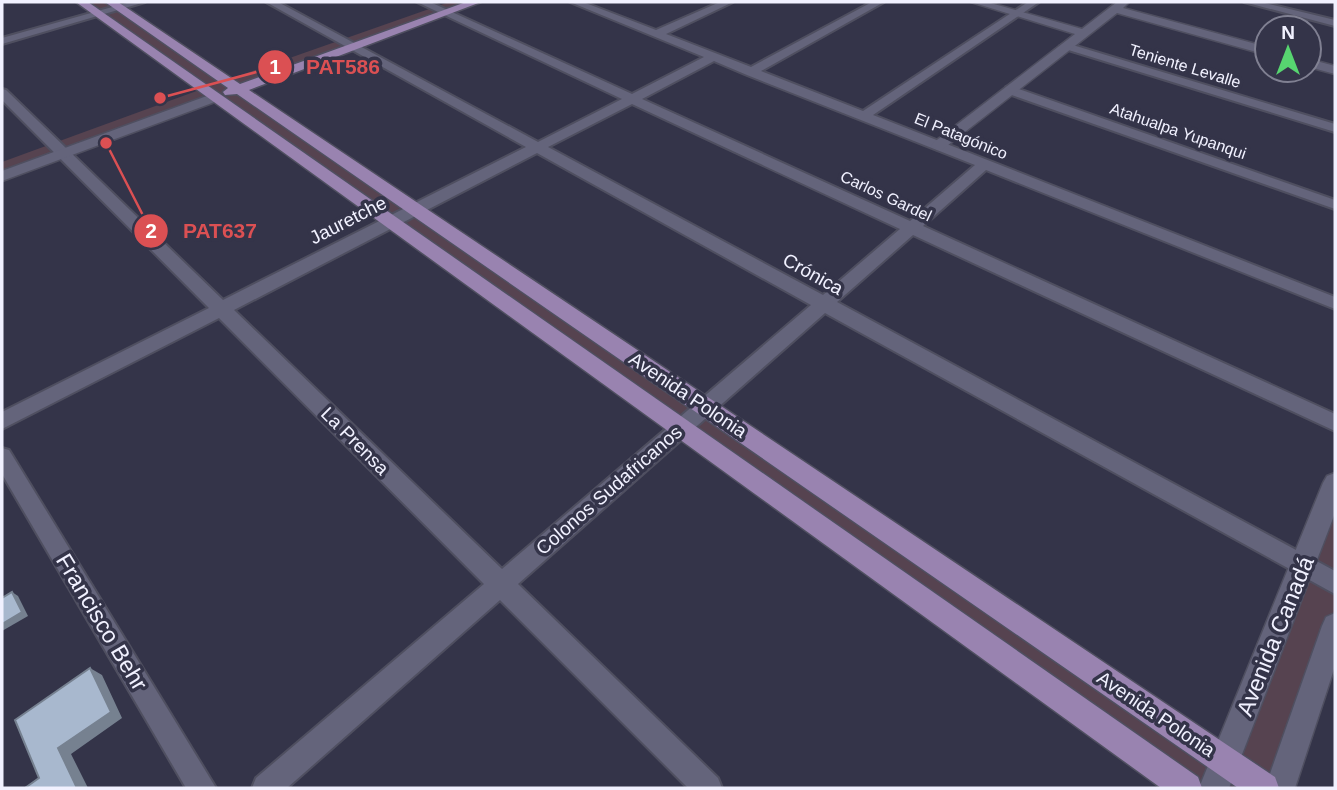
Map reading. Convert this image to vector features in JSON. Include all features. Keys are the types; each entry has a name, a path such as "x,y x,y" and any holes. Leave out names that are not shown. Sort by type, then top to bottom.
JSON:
{"main road":[{"name":"Avenida Polonia","path":"81,2 416,209 705,407 1220,775 1264,788"},
{"path":"221,89 347,43 437,6 475,2"},
{"name":"Avenida Polonia","path":"115,5 390,222 1187,788"}],"street":[{"path":"2,41 98,14 115,5 140,2"},
{"name":"Crónica","path":"271,2 1335,583"},
{"name":"El Patagónico","path":"576,2 1335,303"},
{"path":"657,34 728,2"},
{"path":"751,72 879,2"},
{"path":"976,2 1084,33"},
{"path":"864,117 1034,2"},
{"path":"1249,2 1335,23"},
{"path":"1289,2 1335,13"},
{"name":"Carlos Gardel","path":"437,6 632,99 1335,423"},
{"path":"938,146 1119,6 1253,47"},
{"name":"Teniente Levalle","path":"1066,46 1335,128"},
{"name":"Jauretche","path":"2,421 714,57"},
{"path":"2,162 58,148 221,89"},
{"name":"Atahualpa Yupanqui","path":"1010,90 1335,205"},
{"name":"La Prensa","path":"2,93 708,788"},
{"path":"2,176 58,148"},
{"name":"Colonos Sudafricanos","path":"265,788 985,164"},
{"name":"Francisco Behr","path":"2,456 202,788"},
{"name":"Avenida Canadá","path":"1220,775 1335,483"},
{"path":"1280,788 1335,626"}],"shaded area":[{"path":"81,2 111,2 227,80 449,2 476,2 239,88 1225,761 1335,483 1335,626 1280,788 1187,788 215,97 2,176 2,162 202,89"}],"building":[{"path":"12,592 22,612 2,624 2,598"},
{"path":"90,668 111,712 58,748 77,788 25,788 39,778 15,720"}],"place":[{"name":"PAT586","path":"160,98"},
{"name":"PAT637","path":"106,143"}]}
